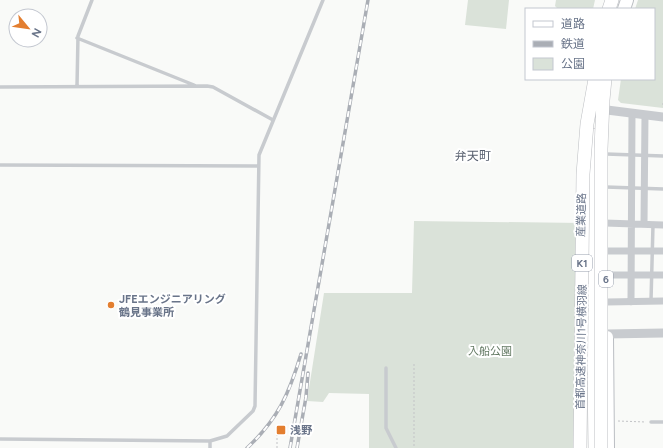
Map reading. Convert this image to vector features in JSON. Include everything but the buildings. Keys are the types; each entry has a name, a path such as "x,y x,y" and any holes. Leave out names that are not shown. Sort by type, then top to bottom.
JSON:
{"highway":[{"name":"首都高速神奈川1号横羽線","path":"581,448 583,174 587,124 595,80"},
{"path":"581,448 587,394 596,128 600,99 607,80"},
{"name":"首都高速神奈川1号横羽線","path":"601,448 601,149 602,108 607,80"},
{"path":"581,169 587,194 588,206 595,448"}],"main road":[{"name":"産業道路","path":"581,448 581,169 584,104 589,80"},
{"name":"6","path":"607,80 605,251 608,448"}],"street":[{"path":"607,110 663,117"},
{"path":"631,302 632,113"},
{"path":"644,224 645,115"},
{"path":"605,223 663,225"},
{"path":"605,251 663,251"},
{"path":"606,275 663,276"},
{"path":"606,302 663,301"},
{"path":"607,334 663,333"}],"lane":[{"path":"77,86 77,38 92,0"},
{"path":"0,440 210,441 227,436 253,411 255,406 258,155 323,0"},
{"path":"77,38 197,86"},
{"path":"0,87 212,87 272,120"},
{"path":"606,154 663,156"},
{"path":"0,165 258,166"},
{"path":"606,187 663,189"},
{"path":"651,301 652,225"},
{"path":"386,368 386,428 396,448"},
{"path":"651,422 663,422"},
{"path":"210,441 210,448"}],"path":[{"path":"414,364 414,448"},
{"path":"608,421 651,422"},
{"path":"277,430 277,448"}],"green space":[{"path":"468,0 509,0 506,29 465,25"},
{"path":"556,0 595,0 593,8 557,8 555,6"},
{"path":"638,0 663,0 663,108 621,103 618,100 621,80 655,80 655,8 635,8"},
{"name":"入船公園","path":"414,221 582,223 582,448 369,448 369,394 329,393 323,402 307,401 324,293 412,293"}],"railway":[{"path":"290,448 368,0"},
{"path":"247,448 267,427 275,416 287,394 301,354"},
{"path":"297,448 306,397 308,373"}],"place":[{"name":"JFEエンジニアリング 鶴見事業所","path":"111,305"},
{"name":"浅野","path":"281,430"}],"district":[{"name":"弁天町","path":"473,156"}]}
